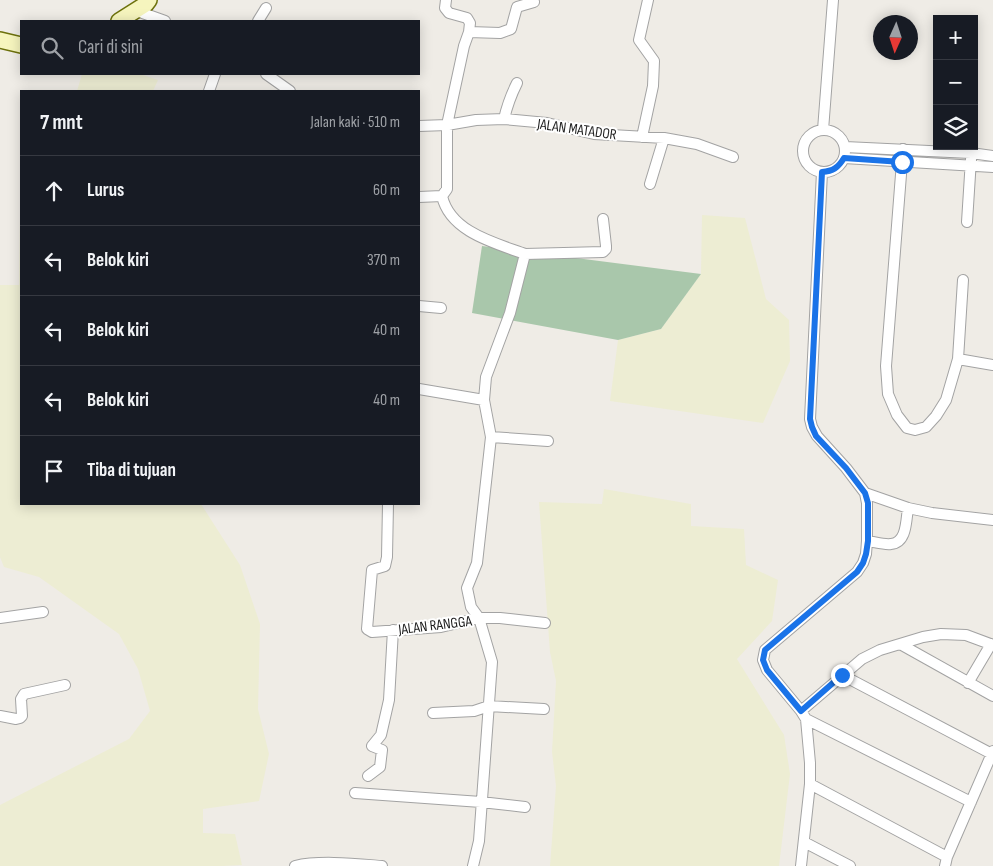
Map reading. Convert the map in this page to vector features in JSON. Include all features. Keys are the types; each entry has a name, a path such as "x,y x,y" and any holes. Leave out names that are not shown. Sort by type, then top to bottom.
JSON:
{"main road":[{"path":"121,20 137,11 149,0"},
{"path":"0,40 20,45"}],"street":[{"path":"446,0 445,8 449,13 467,18 470,23 447,125 447,189 442,196 443,202 452,216 475,235 525,254 603,252 606,249 603,219"},
{"path":"642,137 653,86 654,61 639,40 648,0"},
{"path":"823,130 833,0"},
{"path":"469,32 500,33 511,29 517,7 534,2"},
{"path":"259,20 266,8"},
{"path":"137,11 162,20"},
{"path":"209,90 215,75"},
{"path":"267,75 289,90"},
{"path":"504,119 506,108 517,83"},
{"name":"JALAN MATADOR","path":"420,126 504,119 547,123 594,134 664,138 697,144 734,157"},
{"path":"823,130 833,132 840,138 845,147 844,158 839,166 831,171 822,172 808,165 803,151 809,137 823,130"},
{"path":"650,184 664,138"},
{"path":"845,147 933,149"},
{"path":"903,149 886,366 888,394 897,415 907,428 915,430 926,427 946,400 958,359 963,280"},
{"path":"947,150 993,156"},
{"path":"967,222 971,153"},
{"path":"844,158 993,167"},
{"path":"822,172 810,419 816,436 846,468 865,493 868,503 868,541 863,563 857,572 765,650 763,660 767,670 803,715 971,802"},
{"path":"420,197 442,196"},
{"path":"525,254 510,313 486,377 484,400 491,436 476,563 467,588 471,607 479,618 500,618 546,623"},
{"path":"420,306 441,308"},
{"path":"958,359 993,365"},
{"path":"420,389 484,400"},
{"path":"491,436 548,441"},
{"path":"865,493 908,508 932,513 993,520"},
{"name":"JALAN RANGGA","path":"388,505 387,556 385,566 372,570 367,629 372,632 441,627 479,618 492,662 478,841 473,866"},
{"path":"868,541 897,543 905,530 908,508"},
{"path":"0,618 43,612"},
{"path":"368,776 380,767 382,750 372,746 381,735 389,700 394,630"},
{"path":"803,715 842,675 862,659 880,650 923,637 941,634 966,635 992,645 968,683"},
{"path":"900,644 993,696"},
{"path":"810,784 946,862 992,753 842,675"},
{"path":"0,716 20,718 23,711 21,699 24,694 65,685"},
{"path":"433,714 474,711 489,706 544,709"},
{"path":"801,866 810,784 810,763 803,715"},
{"path":"355,792 525,806"},
{"path":"804,842 850,866"},
{"path":"296,866 382,866"}],"green space":[{"path":"82,75 143,75 158,80 153,90 77,90"},
{"path":"702,215 745,218 766,299 789,320 790,361 763,423 610,401 618,340 661,329 701,274"},
{"path":"20,218 20,505 202,505 240,565 260,624 258,709 269,754 259,801 203,809 203,833 235,834 242,865 0,866 0,805 129,739 150,711 138,669 119,634 39,577 4,567 0,557 0,285 19,285"},
{"path":"482,246 701,274 661,329 618,340 472,313"},
{"path":"604,489 691,504 691,526 744,529 746,565 778,580 772,621 737,659 784,735 790,774 779,866 550,866 556,786 552,752 556,681 550,652 539,502 602,504"}],"route":[{"path":"842,675 801,711 767,670 763,660 765,650 857,572 863,563 868,541 868,503 865,493 846,468 816,436 810,419 822,172 831,171 839,166 844,158 902,162"}]}
